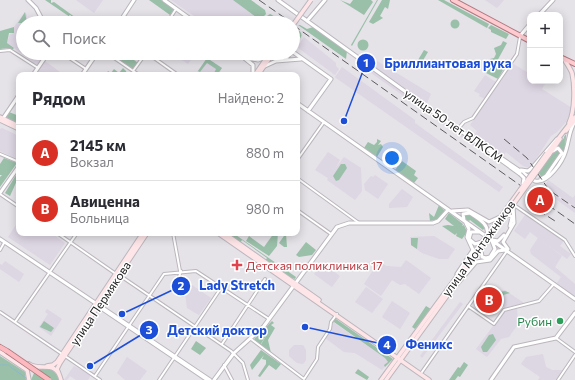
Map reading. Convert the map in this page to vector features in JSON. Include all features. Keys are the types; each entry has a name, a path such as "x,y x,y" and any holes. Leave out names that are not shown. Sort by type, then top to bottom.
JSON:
{"highway":[{"path":"0,348 49,380"},
{"path":"6,352 46,380"}],"main road":[{"path":"298,16 310,0"},
{"path":"453,0 527,40"},
{"path":"563,59 575,65"},
{"path":"256,72 266,60"},
{"path":"260,72 267,60"},
{"path":"563,60 574,78 574,108 569,123"},
{"name":"улица Монтажников","path":"381,380 454,287 483,241 489,238 502,217 514,203 549,154 558,137 575,117"},
{"path":"1,119 16,125"},
{"path":"1,119 16,127"},
{"name":"улица Монтажников","path":"387,379 399,359 448,290 481,248 520,190 575,121"},
{"name":"улица Пермякова","path":"47,366 55,364 63,355 118,274 141,236"},
{"name":"улица Пермякова","path":"135,248 145,236"},
{"path":"222,236 294,284"},
{"path":"228,236 428,380"},
{"path":"0,348 33,366 47,366 54,368 59,374 61,380"},
{"path":"0,348 27,370 30,380"},
{"name":"улица Пермякова","path":"59,374 58,367 63,355"},
{"path":"399,359 433,380"},
{"path":"387,379 400,364 404,363"},
{"path":"30,380 33,371 42,366"}],"street":[{"path":"28,0 36,8 40,16"},
{"path":"124,16 134,0"},
{"path":"164,0 186,16"},
{"name":"улица 50 лет ВЛКСМ","path":"278,0 458,129 532,179"},
{"path":"307,21 325,0"},
{"path":"542,12 552,0"},
{"path":"172,16 176,9"},
{"path":"458,129 464,122 474,118 512,62 519,50 520,36 527,28"},
{"path":"0,51 10,50 16,54"},
{"path":"302,59 331,80 308,111"},
{"path":"26,60 38,68"},
{"path":"35,72 43,60"},
{"path":"72,60 86,70 92,60"},
{"path":"117,60 133,71 142,60"},
{"path":"157,60 174,72"},
{"path":"247,60 253,65 254,72"},
{"path":"252,60 260,60"},
{"path":"274,60 284,60"},
{"path":"261,72 262,68 274,62 293,60"},
{"path":"1,119 16,99"},
{"path":"300,105 575,299"},
{"path":"532,179 540,181 550,176 564,155 568,135 575,121"},
{"path":"300,156 324,122"},
{"path":"517,168 522,170 530,170 558,137"},
{"path":"471,138 520,174 524,180 520,190"},
{"path":"532,179 539,180 545,178 562,152 557,148 549,154"},
{"path":"0,154 16,161"},
{"path":"16,170 0,194 16,205"},
{"path":"300,180 360,223"},
{"path":"489,238 498,240 504,237 514,223 512,210 514,203 565,240 575,256"},
{"path":"448,210 460,212 468,210 489,222 509,215 512,220 504,237 504,245 515,256"},
{"path":"214,380 234,353 270,319 331,234 341,225 360,223 433,223 438,221 448,210"},
{"path":"300,212 331,234"},
{"path":"448,290 473,250 467,237 468,227 463,217 464,214 471,212"},
{"path":"471,212 487,226 489,238 495,250 490,257 486,258 482,257 481,248"},
{"path":"480,232 471,232 469,235 470,240 476,244 483,241"},
{"path":"61,236 234,353 243,362 248,380"},
{"path":"15,322 75,236"},
{"path":"174,236 181,271 179,277 182,295"},
{"path":"0,240 49,273"},
{"path":"0,240 210,380"},
{"path":"0,250 4,243"},
{"path":"454,287 476,262 490,260 498,251 507,250"},
{"path":"422,372 507,250"},
{"path":"95,376 163,275 181,271 196,271 247,306 270,319"},
{"path":"222,344 265,279"},
{"path":"468,306 494,324 504,310 540,301 554,284"},
{"path":"159,380 221,288"},
{"path":"0,312 100,380"},
{"path":"491,380 514,347 556,338 575,313"},
{"path":"250,339 304,380 317,359 318,347 330,329 331,322 337,315"},
{"path":"556,338 575,353 558,380"},
{"path":"175,357 207,380"},
{"path":"224,365 232,380"}],"shaded area":[{"path":"76,0 103,0 94,13"},
{"path":"171,0 239,0 263,16 194,16"},
{"path":"485,0 504,0 497,8"},
{"path":"25,12 27,15 27,16 22,16"},
{"path":"16,24 16,50 7,43 10,34 14,33 14,27"},
{"path":"304,37 336,63 336,66 339,69 335,75 300,49 300,43"},
{"path":"364,53 431,94 427,103 361,58"},
{"path":"30,60 40,60 37,65"},
{"path":"182,60 191,60 188,64"},
{"path":"206,60 210,60 222,68 220,72 197,72"},
{"path":"45,61 60,72 37,72"},
{"path":"360,61 476,144 474,146 357,63"},
{"path":"512,63 527,72 527,84 545,84 542,89 572,108 566,122 551,136 530,168 523,166 506,152 503,156 474,136 477,131 470,125 487,100 479,96 480,94 474,91 485,75 499,84"},
{"path":"342,67 415,120 415,123 503,187 499,192 336,78 335,77"},
{"path":"2,128 16,135 16,159 0,151 0,129"},
{"path":"328,152 340,160 335,169 344,157 361,168 362,191 355,200 327,180 328,178 315,170"},
{"path":"375,175 388,184 378,199 365,190 364,184 371,176 373,177"},
{"path":"548,180 573,198 575,195 575,207 550,190 546,184"},
{"path":"544,187 575,209 575,213 542,189"},
{"path":"402,189 413,197 407,207 389,208 389,204"},
{"path":"525,215 564,241 560,246 571,254 567,259 539,239 562,256 555,267 575,284 575,296 557,283 561,277 531,254 530,250 538,238 530,232 525,239 514,231"},
{"path":"16,225 16,236 55,236 65,243 50,265 8,237"},
{"path":"434,236 455,249 448,259 439,259 422,253 411,245 410,237"},
{"path":"406,260 431,278 419,294 405,284 400,285 392,280 381,296 364,284 379,261 386,266 401,267"},
{"path":"5,261 24,274 19,282 0,269 0,264 2,265"},
{"path":"322,263 340,276 332,287 314,274"},
{"path":"192,285 211,298 199,315 187,308 184,286"},
{"path":"366,287 383,299 372,313 355,302"},
{"path":"505,290 524,303 505,308 490,297 493,292"},
{"path":"392,301 410,313 400,329 382,317"},
{"path":"460,302 463,304 422,358 420,356"},
{"path":"517,308 518,324 509,337 501,339 487,357 476,349 505,310"},
{"path":"47,309 62,319 51,336 39,327 48,314 45,312"},
{"path":"333,322 385,358 388,362 384,368 382,370 355,353 344,352 325,338 331,330"},
{"path":"294,345 303,345 306,350 306,360 303,364 297,363 289,356 289,350"},
{"path":"543,354 546,367 552,370 563,370 556,380 538,380 540,377 521,364 526,357"},
{"path":"127,357 147,371 140,380 125,380 117,373"},
{"path":"74,366 91,375 88,380 76,380 70,376 67,380 64,380"}],"green space":[{"path":"45,0 51,0 51,3 54,2 73,16 68,16"},
{"path":"149,0 161,0 174,9 170,15"},
{"path":"233,0 251,0 265,10 266,14 264,16 255,16"},
{"path":"340,0 350,4 353,0 371,0 373,2 364,15"},
{"path":"378,0 352,46 351,45"},
{"path":"382,0 390,0 388,9 385,7 380,16 383,18 373,24 369,22"},
{"path":"438,0 444,0 489,24 487,28"},
{"path":"453,20 457,20 459,24 457,28 453,28 451,26 451,22"},
{"path":"300,25 307,29 313,27 347,51 346,59"},
{"path":"491,25 509,34 506,39 491,32 488,28"},
{"path":"14,27 14,33 9,33 7,43 14,48 12,50 9,48 0,49 0,31"},
{"path":"361,40 365,40 367,41 367,49 361,50 358,47 358,43"},
{"path":"503,41 507,43 496,63 499,65 498,67 503,70 498,79 486,73 492,65 490,59 494,58 496,54 494,48 501,45"},
{"path":"424,50 428,52 419,67 415,65"},
{"path":"119,60 134,60 138,63 133,70"},
{"path":"206,60 210,60 222,68 219,72 214,72 216,69 207,63 200,72 198,71"},
{"path":"123,68 126,72 120,72"},
{"path":"9,112 16,115 16,122 6,117"},
{"path":"566,134 565,146 564,152 562,158 545,178 562,152 560,148 555,148 564,138 565,145 564,137"},
{"path":"377,139 381,141 378,145 381,144 383,147 377,157 364,148 368,142 374,145 377,142"},
{"path":"558,149 561,152 546,175 542,178 538,172 554,150"},
{"path":"4,158 16,163 0,187 0,177 2,175 0,175 0,164"},
{"path":"402,161 416,171 414,175 418,178 414,183 395,170"},
{"path":"341,164 345,164 347,168 339,180 336,181 333,176"},
{"path":"16,175 16,183 10,196 5,193"},
{"path":"439,205 445,211 439,219 430,221 429,213 434,217"},
{"path":"449,213 463,224 462,226 464,225 467,232 462,239 456,236 457,233 455,235 442,226 454,226 445,219"},
{"path":"470,214 486,226 483,230 470,220 465,219 464,215"},
{"path":"230,236 237,236 296,277 295,279 291,279 265,261 267,258 242,240 240,243"},
{"path":"249,236 264,247 272,236 278,236 277,246 269,256 246,241"},
{"path":"284,236 286,236 287,247 284,247 279,243"},
{"path":"411,238 418,238 417,249 411,245"},
{"path":"306,242 316,250 312,255 299,257 296,255"},
{"path":"505,291 510,293 500,296 500,303 491,297 494,293"},
{"path":"426,306 431,309 415,329 412,327"},
{"path":"334,319 393,359 385,367 384,365 388,362 385,358 334,322 332,323"},
{"path":"44,321 54,328 51,332 40,327"},
{"path":"272,321 274,323 271,325 275,328 268,340 271,353 260,346 268,333 260,345 254,339"},
{"path":"493,334 496,340 487,352 483,352 481,347 489,335"},
{"path":"196,341 206,348 200,355 191,349"},
{"path":"261,350 281,364 276,370 269,365 260,377 258,376 266,364 266,360 262,359 264,355 252,370 250,365"},
{"path":"0,356 25,372 26,380 0,380"},
{"path":"464,362 468,365 460,377 458,376 455,380 449,380 458,367 460,368"},
{"path":"42,368 53,371 59,380 31,380 34,373"},
{"path":"358,369 369,377 367,380 355,373"}],"waterway":[{"path":"0,365 8,365 26,378"}],"railway":[{"path":"259,0 282,16"},
{"path":"300,30 575,224"},
{"path":"504,139 527,158 549,190 575,208"},
{"path":"538,210 555,221"}],"place":[{"name":"Бриллиантовая рука","path":"344,121"},
{"name":"2145 км","path":"540,200"},
{"name":"Детская поликлиника 17","path":"237,265"},
{"name":"Авиценна","path":"489,300"},
{"name":"Lady Stretch","path":"122,314"},
{"name":"Рубин","path":"560,321"},
{"name":"Феникс","path":"305,327"},
{"name":"Детский доктор","path":"90,366"}]}
